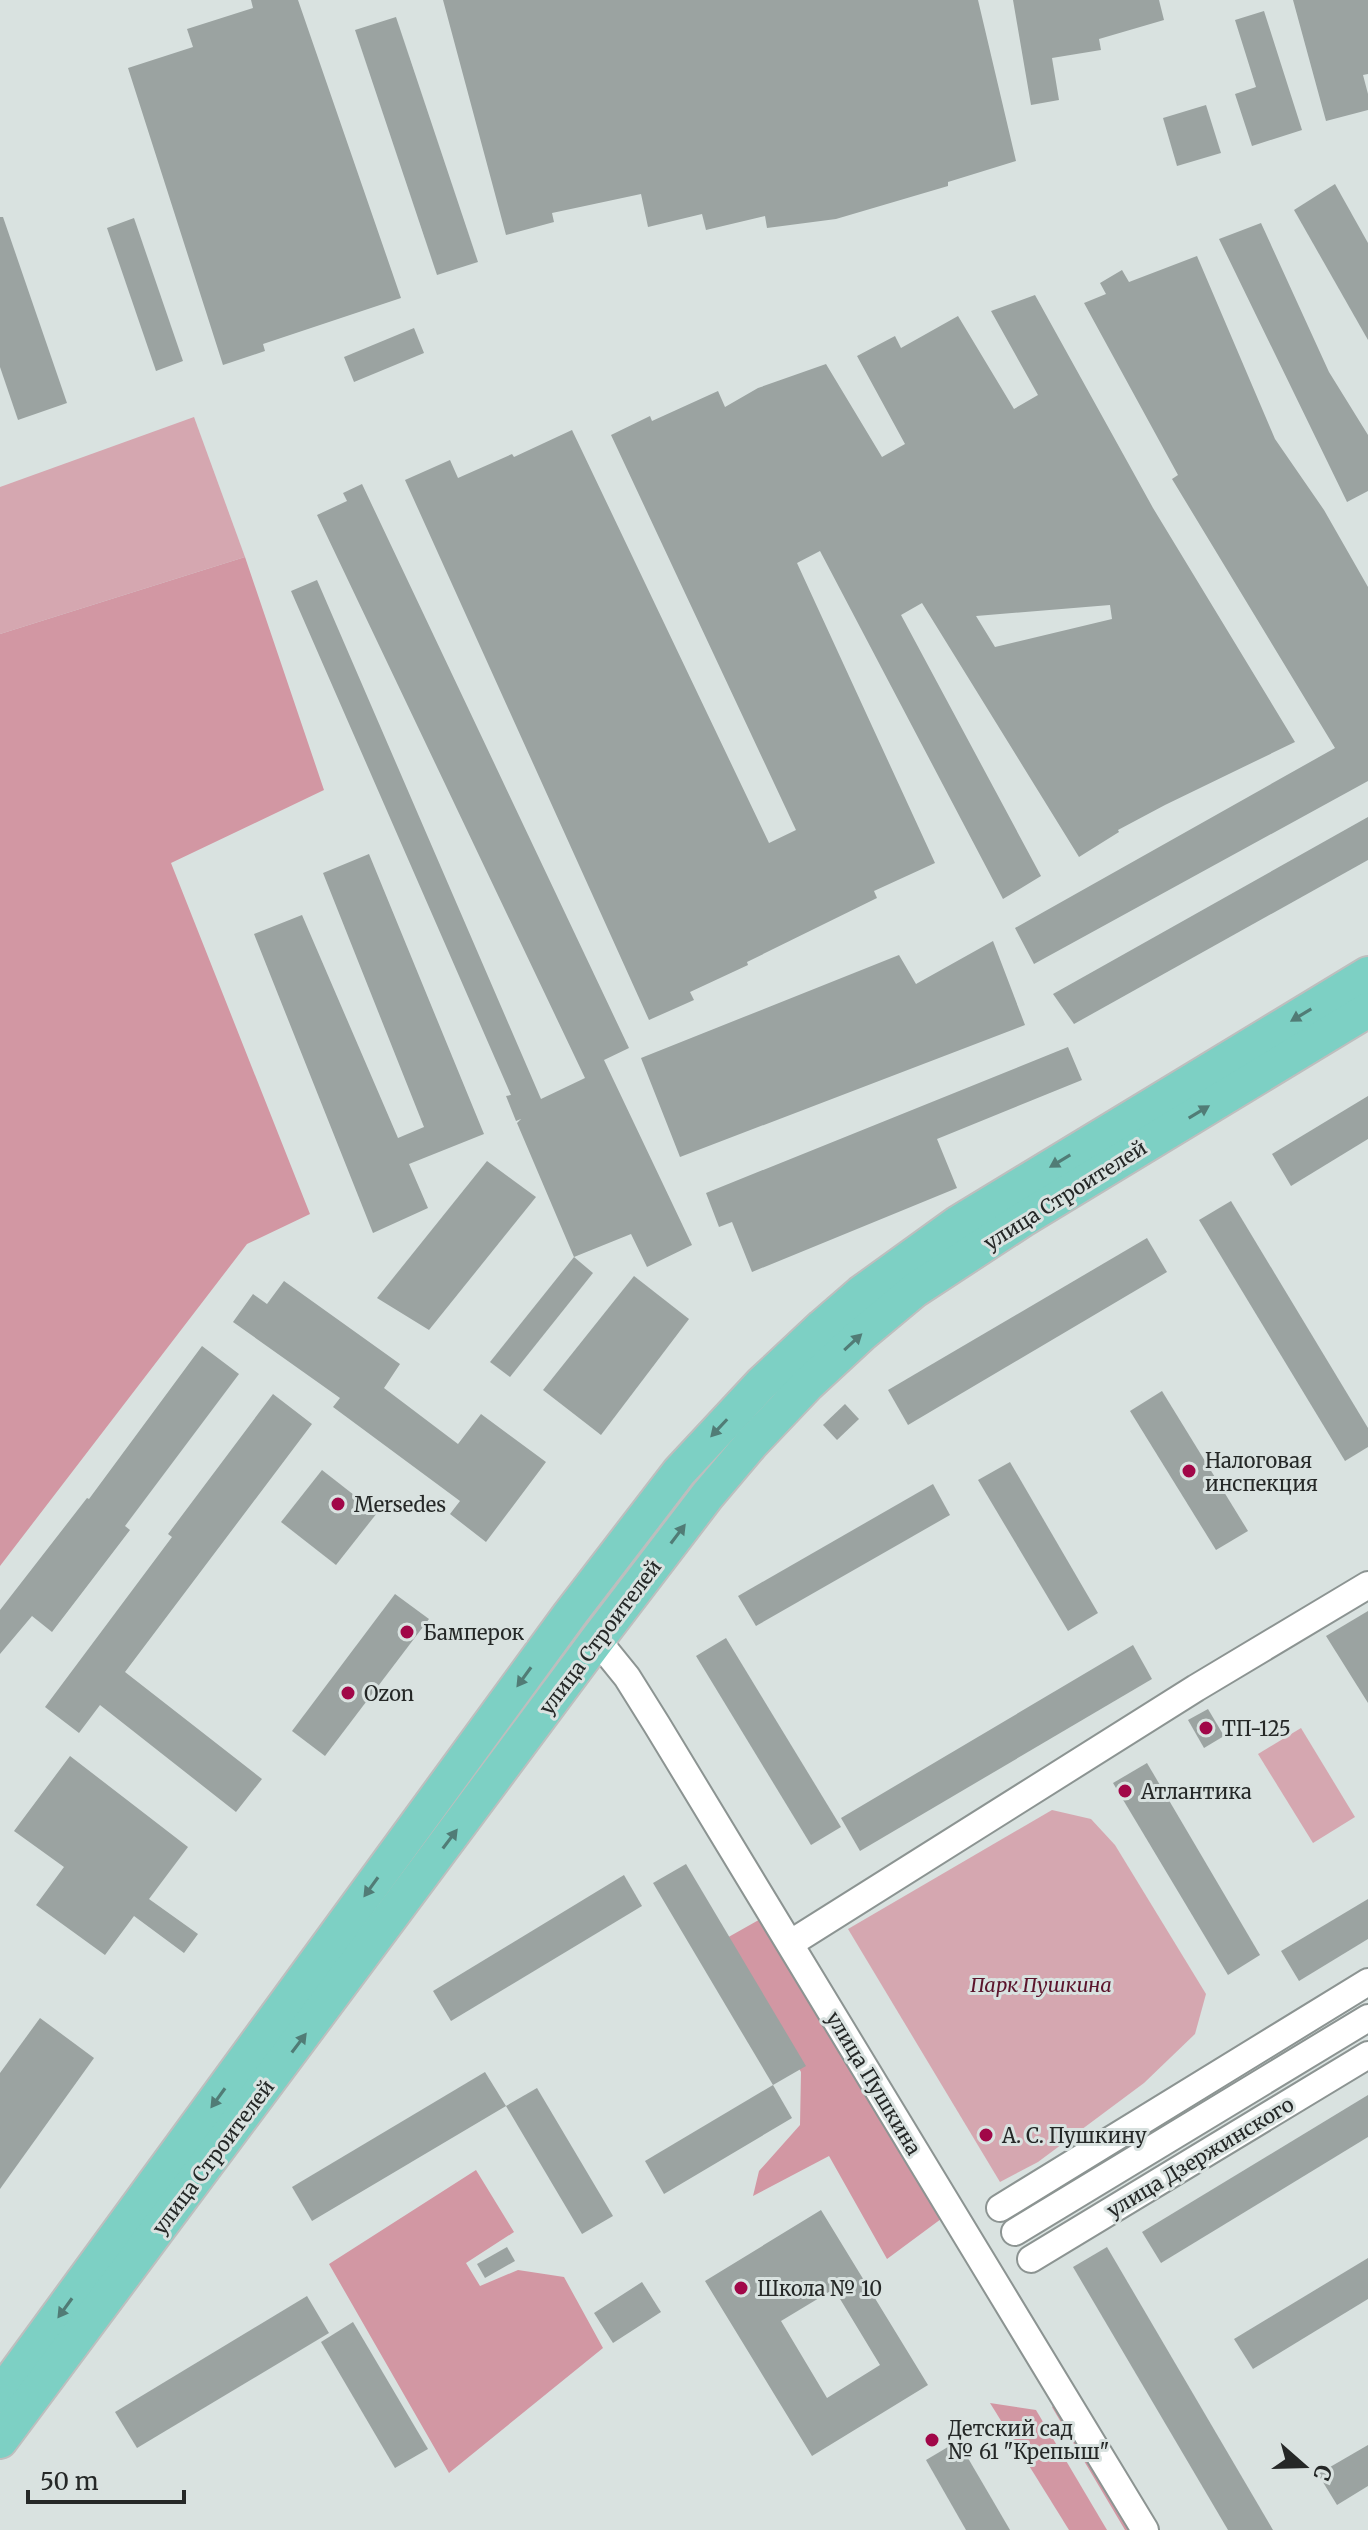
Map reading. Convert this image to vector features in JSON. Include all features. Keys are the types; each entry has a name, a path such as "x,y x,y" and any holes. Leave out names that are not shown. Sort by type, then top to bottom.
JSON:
{"main road":[{"name":"улица Строителей","path":"0,2441 15,2390 570,1614 679,1472 761,1384 861,1293 958,1223 1368,974"},
{"name":"улица Строителей","path":"15,2390 197,2180 707,1496 751,1444 819,1374 915,1290 1022,1220 1368,1010"},
{"path":"570,1614 597,1640"}],"street":[{"path":"791,1943 1196,1688 1368,1585"},
{"name":"улица Пушкина","path":"597,1640 627,1677 791,1943 1145,2530"},
{"path":"1000,2208 1368,1982"},
{"name":"улица Дзержинского","path":"1015,2232 1368,2018"},
{"name":"улица Дзержинского","path":"1031,2259 1368,2055"}],"green space":[{"path":"194,417 245,557 0,634 0,487"},
{"path":"1301,1728 1355,1817 1313,1843 1258,1754"},
{"name":"Парк Пушкина","path":"1052,1810 1091,1819 1115,1845 1206,1994 1195,2034 1144,2083 1038,2162 1000,2182 848,1929"}],"shaded area":[{"path":"245,557 324,790 171,863 310,1214 247,1244 0,1566 0,634"},
{"path":"764,1917 941,2219 887,2259 829,2156 753,2196 759,2171 800,2125 801,2072 725,1939"},
{"path":"476,2170 514,2232 466,2263 480,2286 518,2270 564,2277 603,2348 449,2473 329,2264"},
{"path":"1065,2397 1141,2530 1125,2530 1052,2407"},
{"path":"990,2403 1036,2410 1107,2530 1069,2530"}],"building":[{"path":"251,0 298,0 401,298 263,344 265,351 223,365 128,68 193,47 187,29 253,8"},
{"path":"443,0 978,0 1016,161 948,182 948,186 836,219 767,228 765,216 706,230 702,214 648,227 641,194 552,213 554,222 506,235"},
{"path":"1013,0 1159,0 1164,20 1099,39 1101,50 1052,58 1059,100 1031,105"},
{"path":"1293,0 1368,0 1368,74 1363,75 1368,110 1326,121"},
{"path":"1264,11 1302,130 1252,146 1235,94 1256,87 1235,20"},
{"path":"396,17 478,262 437,275 355,30"},
{"path":"1206,105 1221,153 1177,166 1163,118"},
{"path":"1335,184 1368,243 1368,340 1294,210"},
{"path":"0,217 3,217 67,403 18,420 0,367"},
{"path":"134,218 183,361 156,371 107,228"},
{"path":"1261,223 1329,372 1368,435 1368,491 1347,502 1219,239"},
{"path":"1197,256 1275,439 1324,510 1368,587 1368,781 1034,964 1015,928 1335,748 1172,479 1178,475 1084,303 1106,294 1100,283 1122,270 1129,282"},
{"path":"1035,295 1153,508 1295,742 1118,830 1079,857 922,603 901,615 1041,876 1003,899 820,551 797,563 935,863 874,891 877,898 690,992 694,1000 649,1020 405,480 450,460 458,478 572,430 769,843 796,830 611,435 650,416 652,421 718,391 725,407 758,388 826,364 882,457 905,444 857,356 895,336 901,348 958,316 1014,409 1038,395 991,311","holes":["1110,605 1112,619 995,647 976,616"]},
{"path":"414,328 424,353 354,382 344,357"},
{"path":"362,484 629,1048 604,1060 692,1245 647,1267 631,1234 574,1257 517,1123 521,1119 516,1121 506,1096 511,1095 291,591 317,580 541,1099 585,1078 317,515 347,501 343,493"},
{"path":"1368,817 1368,860 1074,1024 1053,994"},
{"path":"369,854 484,1134 409,1164 428,1208 373,1233 254,934 302,915 398,1138 424,1127 323,873"},
{"path":"993,941 1025,1025 680,1157 641,1058 899,955 916,984"},
{"path":"1068,1047 1082,1080 937,1139 957,1188 752,1272 732,1222 719,1227 706,1193"},
{"path":"1368,1096 1368,1139 1291,1186 1272,1154"},
{"path":"487,1161 536,1197 429,1330 377,1298"},
{"path":"1231,1201 1368,1428 1368,1447 1345,1461 1199,1220"},
{"path":"1147,1238 1167,1272 908,1425 888,1390"},
{"path":"574,1257 593,1273 510,1377 490,1362"},
{"path":"634,1276 689,1319 601,1435 543,1390"},
{"path":"284,1281 400,1364 384,1388 458,1444 481,1414 546,1462 486,1542 450,1514 460,1501 333,1407 340,1398 233,1322 253,1294 267,1304"},
{"path":"202,1346 239,1374 125,1526 130,1530 52,1632 32,1616 0,1654 0,1610 89,1499"},
{"name":"Налоговая инспекция","path":"1162,1391 1248,1531 1216,1550 1130,1411"},
{"path":"273,1394 312,1424 125,1672 262,1779 236,1812 100,1705 79,1733 45,1707 172,1537 168,1534"},
{"path":"845,1404 859,1419 837,1440 823,1425"},
{"path":"1010,1462 1098,1613 1068,1631 978,1480"},
{"path":"322,1470 377,1513 336,1565 281,1522"},
{"path":"933,1484 950,1515 756,1626 738,1596"},
{"path":"395,1594 429,1619 325,1756 292,1731"},
{"path":"1368,1611 1368,1703 1326,1636"},
{"path":"726,1638 841,1827 811,1845 696,1656"},
{"path":"1133,1645 1152,1679 860,1851 841,1818"},
{"name":"ТП-125","path":"1208,1709 1224,1736 1204,1748 1188,1720"},
{"path":"70,1756 188,1847 149,1899 198,1934 184,1953 134,1916 105,1955 36,1905 64,1867 14,1831"},
{"path":"1147,1763 1260,1955 1228,1975 1113,1783"},
{"path":"686,1864 806,2066 773,2085 653,1883"},
{"path":"624,1875 642,1906 451,2021 433,1991"},
{"path":"1368,1899 1368,1939 1299,1981 1281,1951"},
{"path":"40,2018 94,2058 0,2189 0,2073"},
{"path":"485,2072 506,2106 312,2221 292,2187"},
{"path":"773,2085 792,2118 664,2194 645,2161"},
{"path":"537,2088 613,2216 582,2234 506,2106"},
{"path":"1368,2095 1368,2137 1161,2263 1142,2232"},
{"path":"821,2210 928,2385 812,2456 705,2281","holes":["834,2289 880,2365 827,2398 781,2321"]},
{"path":"507,2247 515,2261 485,2278 477,2264"},
{"path":"1107,2247 1273,2530 1228,2530 1073,2267"},
{"path":"1368,2258 1368,2299 1253,2369 1234,2339"},
{"path":"642,2282 661,2312 613,2343 594,2313"},
{"path":"307,2296 329,2333 137,2448 115,2412"},
{"path":"353,2322 428,2449 395,2468 321,2342"},
{"path":"958,2441 1010,2530 966,2530 926,2460"},
{"path":"1368,2445 1368,2486 1337,2505 1318,2474"}],"place":[{"name":"Налоговая инспекция","path":"1189,1471"},
{"name":"Mersedes","path":"338,1504"},
{"name":"Бамперок","path":"407,1632"},
{"name":"Ozon","path":"348,1693"},
{"name":"ТП-125","path":"1206,1728"},
{"name":"Атлантика","path":"1125,1791"},
{"name":"А. С. Пушкину","path":"986,2135"},
{"name":"Школа № 10","path":"741,2288"},
{"name":"Детский сад № 61 \"Крепыш\"","path":"932,2440"}]}
